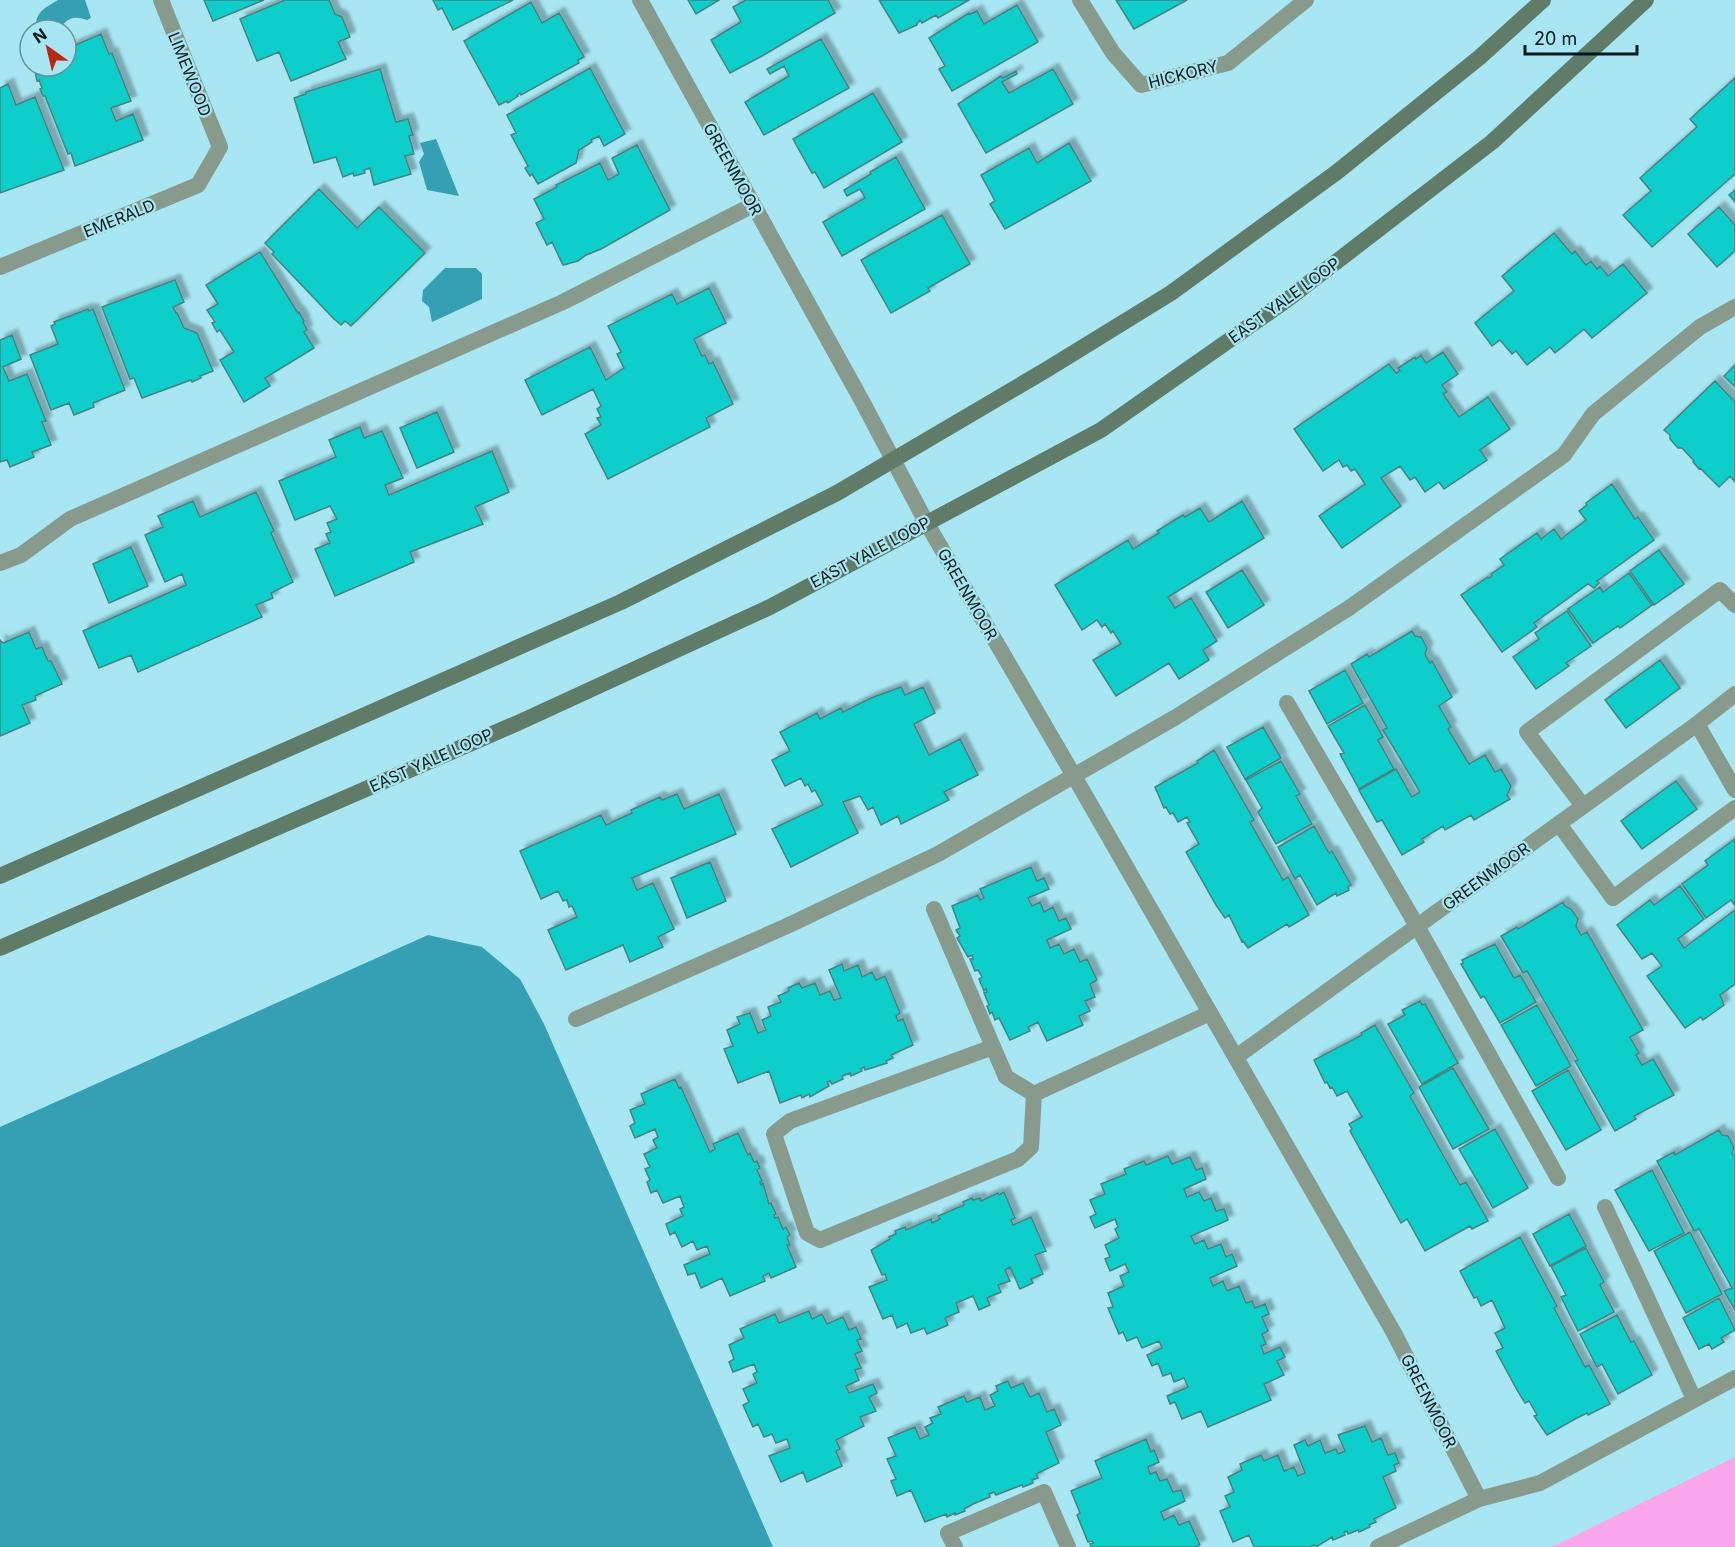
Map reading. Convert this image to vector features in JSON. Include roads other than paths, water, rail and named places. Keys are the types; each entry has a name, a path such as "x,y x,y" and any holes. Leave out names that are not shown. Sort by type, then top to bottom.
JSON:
{"main road":[{"path":"0,876 621,602 837,493 1046,370 1171,293 1337,172 1480,57 1544,0"},
{"name":"EAST YALE LOOP","path":"0,948 520,722 770,607 1101,429 1288,299 1492,142 1646,0"}],"street":[{"name":"LIMEWOOD","path":"161,0 220,147"},
{"name":"GREENMOOR","path":"640,0 862,401 926,522 1394,1333 1479,1499"},
{"name":"HICKORY","path":"1080,0 1113,53 1142,85 1228,63 1306,0"},
{"name":"EMERALD","path":"0,267 198,185 220,147"},
{"path":"0,563 21,555 70,519 563,302 753,205"},
{"path":"576,1019 787,926 938,854 1176,717 1349,608 1564,455 1593,414 1700,327 1735,307"},
{"path":"1582,806 1527,732 1720,590 1735,606"},
{"name":"GREENMOOR","path":"1236,1057 1697,724 1735,694"},
{"path":"1287,703 1417,926 1558,1178"},
{"path":"1697,724 1735,790"},
{"path":"1559,824 1613,898 1735,808"},
{"path":"934,909 1006,1077 1034,1094"},
{"path":"1034,1094 1210,1013"},
{"path":"993,1047 790,1121 774,1134 807,1233 820,1240 1017,1159 1031,1147 1034,1094"},
{"path":"1605,1207 1694,1398"},
{"path":"1378,1547 1479,1499 1539,1483 1735,1378"},
{"path":"955,1547 948,1533 1044,1492 1068,1547"}],"water":[{"path":"58,0 85,0 91,18 87,20 37,18"},
{"path":"436,139 459,196 427,190 419,162 424,154 420,143"},
{"path":"445,268 476,268 482,274 482,299 432,322 429,307 422,301 423,290"},
{"path":"428,935 482,947 520,979 544,1024 773,1547 0,1547 0,1127"}]}
